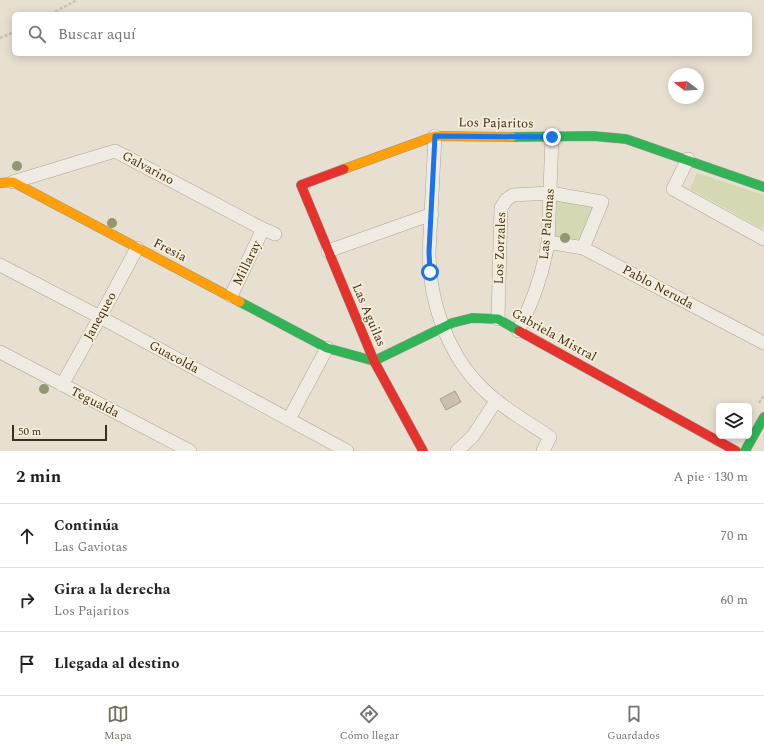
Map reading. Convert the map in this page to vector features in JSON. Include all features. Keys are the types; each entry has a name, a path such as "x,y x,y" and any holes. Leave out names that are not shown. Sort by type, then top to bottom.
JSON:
{"street":[{"name":"Los Pajaritos","path":"301,185 435,136 593,136 626,139 764,187"},
{"path":"435,136 429,252 430,272 434,297 442,327 450,344 463,365 482,388 496,401 550,437 543,451"},
{"name":"Las Palomas","path":"518,331 538,286 548,242 552,137"},
{"name":"Galvarino","path":"6,183 115,150 269,232"},
{"path":"688,160 673,189 764,239"},
{"name":"Fresia","path":"6,183 231,296 327,348"},
{"name":"Las Aguilas","path":"301,185 374,361 423,451"},
{"name":"Los Zorzales","path":"498,319 501,208 506,200 513,195 550,192 602,202 583,248"},
{"path":"328,251 432,214"},
{"name":"Millaray","path":"231,296 269,232"},
{"name":"Pablo Neruda","path":"548,242 583,248 764,343"},
{"name":"Janequeo","path":"62,384 137,248"},
{"name":"Guacolda","path":"0,265 100,317 347,451"},
{"name":"Gabriela Mistral","path":"374,361 452,323 472,318 498,319 736,451"},
{"path":"289,419 327,348 374,361"},
{"name":"Tegualda","path":"0,352 190,451"},
{"path":"457,451 473,436 496,401"},
{"path":"744,451 764,417"}],"path":[{"path":"54,12 77,0"},
{"path":"0,38 12,33"}],"green space":[{"path":"697,173 764,195 764,224 762,229 690,189"},
{"path":"557,196 598,204 581,244 554,238"}],"building":[{"path":"455,391 461,402 446,410 440,399"}],"traffic: fast":[{"path":"512,137 593,136 626,139 764,187"},
{"path":"240,302 327,348 374,361 452,323 472,318 498,319 519,331"},
{"path":"745,451 764,417"}],"traffic: slow":[{"path":"344,169 435,136 512,137"},
{"path":"0,183 13,182 240,302"}],"traffic: jam":[{"path":"344,169 301,185 374,361 423,451"},
{"path":"519,331 736,451"}],"route":[{"path":"430,272 429,252 435,136 552,137"}]}
